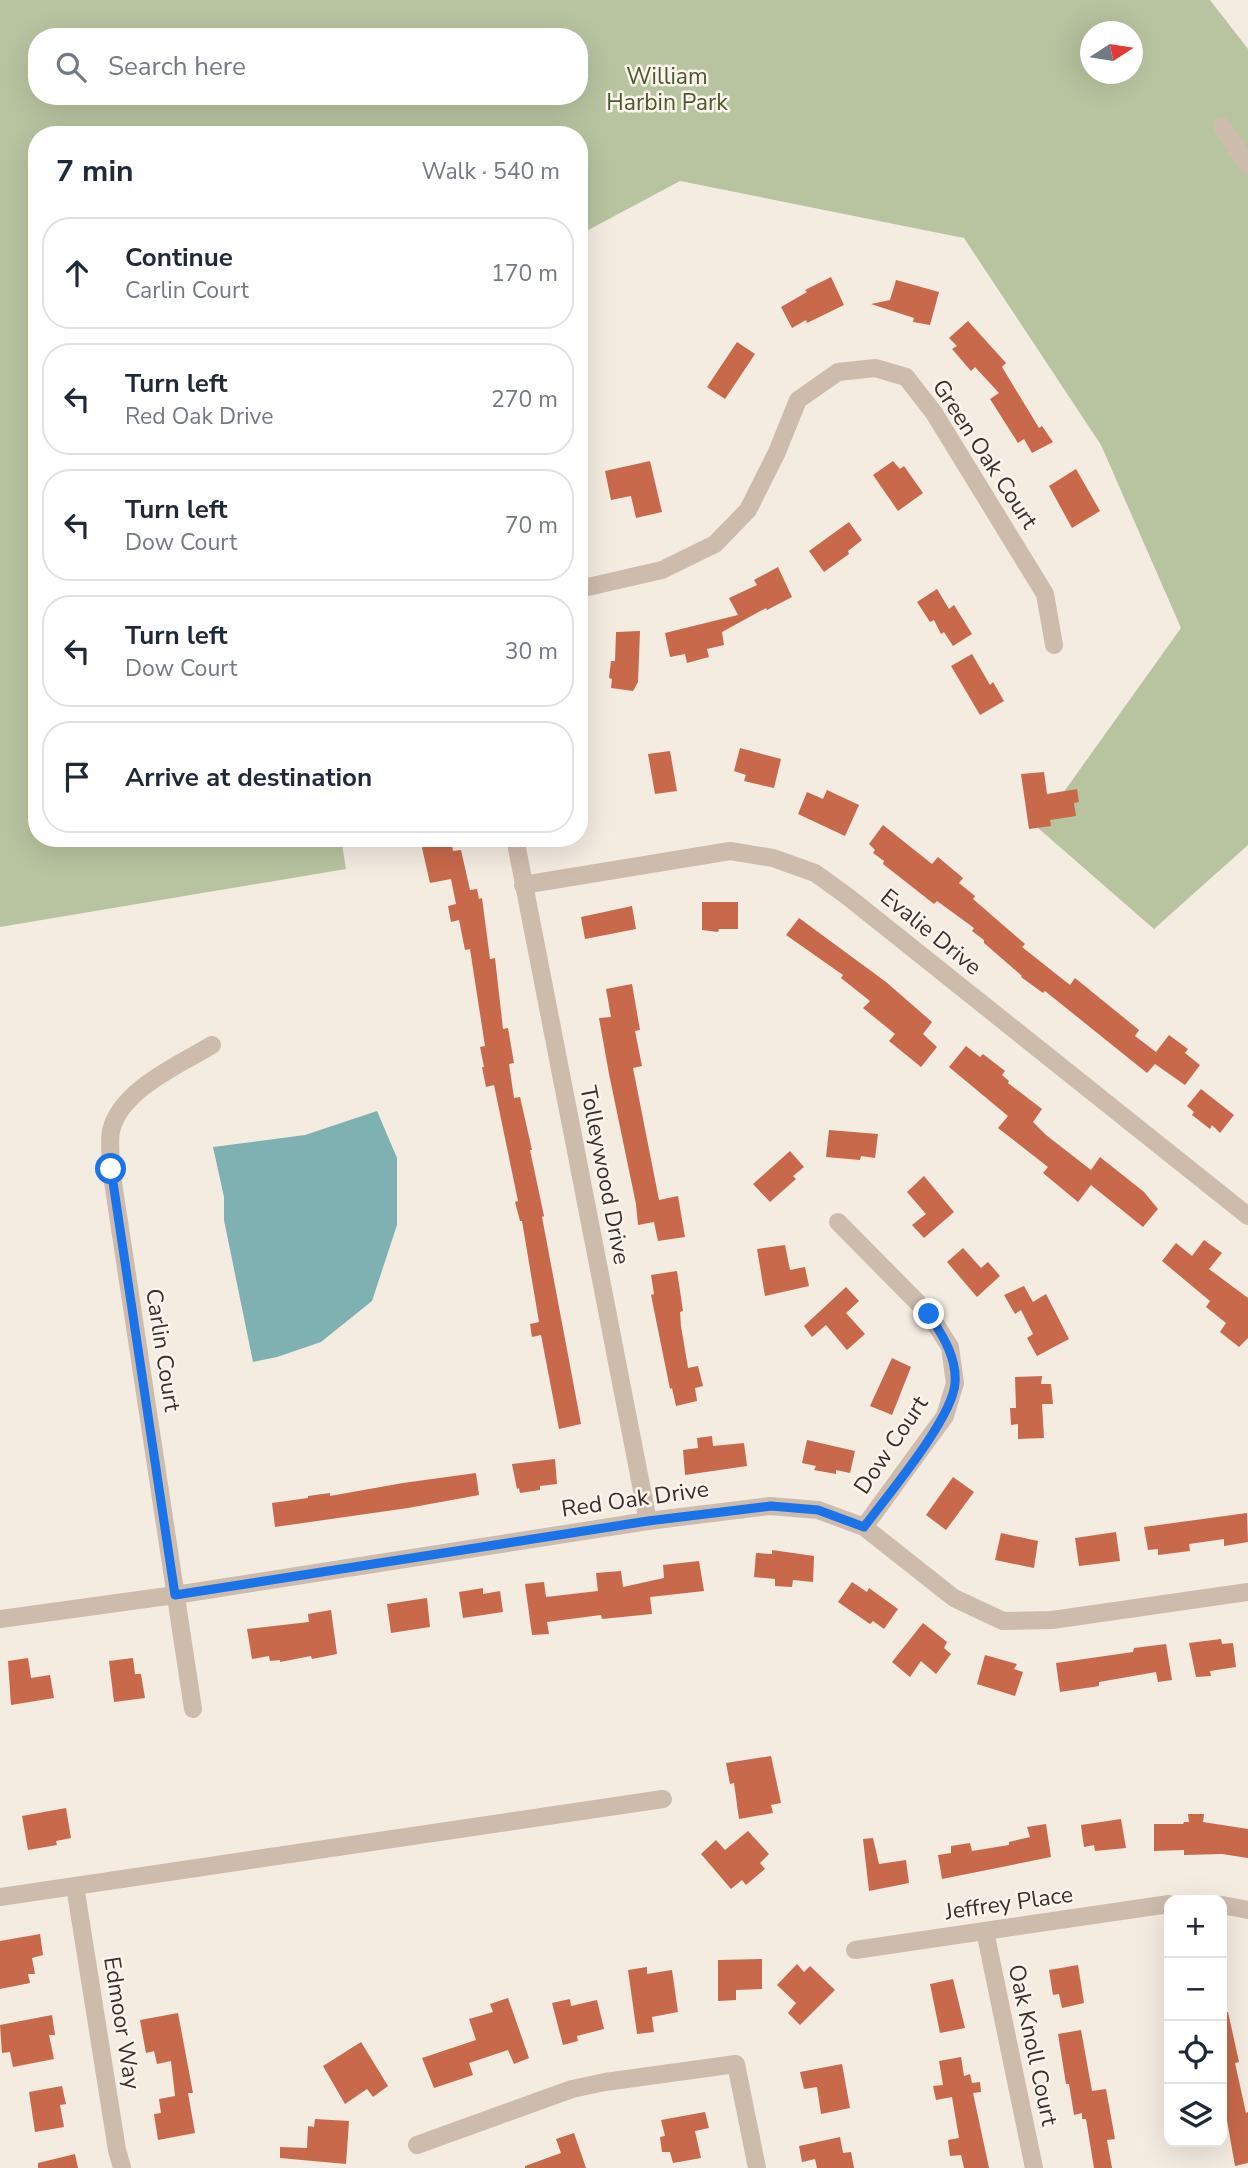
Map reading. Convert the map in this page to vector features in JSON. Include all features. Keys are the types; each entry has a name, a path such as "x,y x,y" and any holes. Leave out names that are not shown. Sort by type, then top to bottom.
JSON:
{"street":[{"path":"1222,127 1248,166"},
{"name":"Green Oak Court","path":"588,587 662,570 715,544 748,510 777,452 798,400 838,372 875,368 906,377 934,413 1045,594 1054,645"},
{"name":"Tolleywood Drive","path":"517,847 648,1521"},
{"name":"Evalie Drive","path":"523,885 730,852 772,858 816,873 1248,1216"},
{"name":"Carlin Court","path":"193,1710 111,1169 111,1130 124,1106 144,1086 212,1045"},
{"name":"Dow Court","path":"838,1222 929,1314 950,1347 955,1383 945,1416 864,1527"},
{"name":"Red Oak Drive","path":"0,1619 175,1595 648,1521 771,1506 818,1510 864,1527 954,1598 1003,1621 1052,1620 1248,1592"},
{"path":"0,1897 663,1799"},
{"name":"Edmoor Way","path":"75,1886 122,2168"},
{"name":"Jeffrey Place","path":"855,1950 1164,1905"},
{"path":"1227,1906 1248,1910"},
{"name":"Oak Knoll Court","path":"985,1931 1034,2168"},
{"path":"417,2145 572,2089 736,2064 757,2168"}],"green space":[{"name":"William Harbin Park","path":"0,0 1210,0 1248,49 1248,845 1154,929 1038,828 1181,628 1101,445 964,238 680,181 588,230 588,126 28,126 28,847 342,847 346,869 0,927"}],"water":[{"path":"377,1111 397,1158 397,1225 372,1301 321,1342 253,1362 224,1220 224,1197 213,1147 305,1135"}],"building":[{"path":"831,277 844,305 792,328 781,307 807,292 805,290"},
{"path":"896,280 939,292 930,325 913,322 914,318 871,304 890,300"},
{"path":"968,321 1006,363 1002,367 1039,428 1042,426 1053,442 1032,453 1024,439 1018,443 990,399 999,393 975,367 971,371 952,349 957,346 949,338"},
{"path":"737,342 755,354 725,399 707,387"},
{"path":"650,461 662,512 636,518 631,496 611,500 605,471"},
{"path":"893,461 900,469 904,466 923,493 898,511 873,475"},
{"path":"1076,469 1100,511 1072,528 1049,486"},
{"path":"849,522 862,540 848,551 849,554 824,572 809,551"},
{"path":"778,567 792,597 722,632 724,645 707,649 709,657 687,663 685,654 670,657 665,633 738,615 729,598 757,585 754,580"},
{"path":"937,589 949,609 954,605 972,634 953,646 944,632 941,634 934,620 930,622 917,602"},
{"path":"640,631 638,682 633,691 611,688 612,679 609,678 611,661 615,661 616,632"},
{"path":"972,654 990,685 993,682 1004,701 980,715 951,666"},
{"path":"740,748 781,759 774,788 744,781 746,775 734,771"},
{"path":"670,751 677,791 655,794 648,754"},
{"path":"1044,772 1047,794 1077,789 1079,802 1074,803 1076,816 1050,820 1051,826 1029,829 1021,774"},
{"path":"827,790 859,805 845,836 798,814 807,792 823,799"},
{"path":"883,825 932,864 938,857 963,878 959,883 975,896 973,899 1025,944 1022,947 1070,985 1075,978 1139,1030 1135,1036 1156,1052 1169,1035 1188,1049 1185,1053 1200,1065 1185,1085 1155,1064 1147,1073 1045,991 1043,993 1021,977 972,931 974,928 937,901 934,904 883,864 884,861 873,853 875,850 869,844"},
{"path":"452,847 453,851 461,850 470,890 477,889 479,899 482,898 490,959 495,958 503,1029 508,1028 514,1063 509,1064 514,1098 520,1097 532,1150 581,1424 559,1429 541,1335 532,1337 530,1324 539,1322 522,1221 515,1202 518,1201 494,1085 486,1087 482,1067 480,1047 485,1046 470,949 465,950 459,920 451,922 448,906 456,904 451,879 430,883 422,848"},
{"path":"702,902 738,902 738,929 719,929 718,932 702,930"},
{"path":"632,906 636,929 585,939 581,917"},
{"path":"799,918 886,982 932,1022 923,1034 937,1047 921,1067 889,1041 895,1034 863,1008 870,1001 841,978 843,975 786,935"},
{"path":"632,984 640,1030 635,1031 642,1066 633,1068 659,1200 678,1196 685,1237 658,1241 654,1222 638,1225 599,1018 611,1017 606,989"},
{"path":"966,1046 980,1057 983,1054 1005,1071 1002,1075 1008,1083 1042,1109 1033,1122 1046,1135 1091,1170 1100,1157 1144,1192 1158,1209 1143,1227 1091,1185 1078,1202 1043,1173 1048,1167 998,1128 1008,1116 949,1067"},
{"path":"1201,1089 1234,1115 1220,1133 1212,1125 1210,1129 1192,1115 1194,1112 1187,1106"},
{"path":"829,1130 878,1134 875,1158 861,1156 860,1160 826,1157"},
{"path":"790,1151 804,1167 793,1176 796,1179 770,1202 753,1184"},
{"path":"924,1176 954,1212 924,1238 912,1225 926,1214 907,1192"},
{"path":"1204,1240 1222,1253 1209,1269 1248,1298 1248,1338 1239,1347 1220,1332 1226,1323 1206,1307 1210,1301 1162,1261 1176,1243 1192,1256"},
{"path":"785,1245 790,1270 805,1267 809,1286 765,1296 757,1249"},
{"path":"963,1248 981,1268 988,1262 1000,1276 977,1297 947,1262"},
{"path":"677,1271 683,1311 680,1312 681,1326 688,1368 698,1366 703,1386 695,1388 697,1401 676,1406 672,1388 670,1389 651,1295 654,1294 651,1275"},
{"path":"1024,1286 1033,1302 1046,1294 1069,1339 1037,1356 1027,1338 1033,1334 1021,1310 1015,1314 1004,1295"},
{"path":"846,1287 859,1301 846,1313 865,1334 847,1350 826,1325 812,1337 804,1326"},
{"path":"892,1358 911,1367 892,1415 870,1406"},
{"path":"1042,1376 1041,1384 1051,1384 1053,1404 1042,1404 1044,1438 1018,1439 1018,1424 1011,1425 1010,1408 1016,1408 1015,1377"},
{"path":"712,1436 713,1446 744,1443 747,1466 685,1475 683,1450 698,1448 697,1438"},
{"path":"807,1440 855,1451 850,1473 836,1470 836,1474 814,1470 816,1466 802,1463"},
{"path":"555,1459 557,1484 520,1493 512,1464"},
{"path":"476,1473 479,1495 275,1527 272,1503"},
{"path":"953,1477 974,1492 946,1530 926,1515"},
{"path":"1247,1513 1248,1542 1224,1546 1224,1539 1189,1544 1190,1551 1158,1555 1158,1549 1148,1550 1144,1527"},
{"path":"1116,1532 1120,1561 1079,1566 1075,1538"},
{"path":"1001,1533 1038,1541 1034,1568 995,1560"},
{"path":"772,1550 814,1556 813,1582 793,1580 792,1587 775,1586 775,1579 754,1577 756,1553 772,1554"},
{"path":"699,1561 704,1591 650,1597 652,1614 602,1619 601,1615 547,1622 549,1634 532,1635 525,1584 544,1582 546,1597 598,1591 596,1573 621,1571 623,1587 664,1578 663,1565"},
{"path":"852,1582 867,1592 869,1588 898,1609 884,1629 873,1621 870,1624 838,1602"},
{"path":"483,1588 483,1594 500,1591 503,1612 463,1618 459,1592"},
{"path":"427,1598 430,1627 391,1633 387,1604"},
{"path":"331,1610 337,1654 280,1662 270,1661 269,1656 252,1659 247,1629 309,1622 308,1614"},
{"path":"923,1623 947,1642 944,1648 951,1654 936,1674 921,1661 910,1677 892,1662"},
{"path":"1221,1639 1222,1644 1233,1643 1236,1667 1210,1671 1211,1676 1196,1677 1189,1643"},
{"path":"1166,1644 1172,1680 1158,1682 1156,1672 1060,1692 1056,1663 1133,1652 1134,1648"},
{"path":"985,1655 1017,1664 1014,1669 1023,1672 1015,1696 977,1684"},
{"path":"28,1658 31,1678 50,1675 54,1698 11,1705 8,1661"},
{"path":"133,1658 135,1674 141,1674 145,1698 114,1702 109,1661"},
{"path":"771,1756 781,1803 771,1805 773,1813 739,1819 734,1783 730,1784 726,1763"},
{"path":"66,1808 71,1838 56,1841 57,1845 28,1850 22,1816"},
{"path":"1188,1814 1204,1814 1203,1822 1248,1829 1248,1858 1222,1854 1184,1855 1184,1850 1154,1851 1154,1824 1183,1824 1189,1822"},
{"path":"1121,1819 1126,1848 1095,1851 1094,1845 1084,1847 1081,1825"},
{"path":"1046,1824 1051,1857 942,1879 938,1855 951,1853 951,1846 970,1843 972,1851 1009,1845 1009,1842 1030,1837 1027,1827"},
{"path":"748,1831 769,1854 760,1863 765,1869 746,1885 742,1880 731,1889 701,1854 716,1840 725,1850"},
{"path":"873,1838 879,1864 906,1860 909,1883 869,1891 863,1839"},
{"path":"40,1934 43,1955 32,1958 35,1974 28,1974 30,1983 0,1989 0,1941"},
{"path":"762,1959 762,1989 736,1990 736,2000 718,2001 718,1960"},
{"path":"797,1964 804,1972 810,1966 835,1990 800,2025 788,2013 796,2003 777,1985"},
{"path":"1078,1965 1084,2003 1062,2008 1059,1994 1053,1995 1049,1970"},
{"path":"647,1967 647,1974 672,1970 678,2012 652,2017 654,2032 637,2034 628,1970"},
{"path":"953,1979 965,2028 940,2033 930,1984"},
{"path":"508,1998 529,2058 514,2064 508,2050 469,2063 473,2075 434,2088 422,2058 476,2040 469,2019 493,2012 490,2004"},
{"path":"570,1999 571,2006 597,2000 604,2029 577,2036 578,2041 563,2045 552,2003"},
{"path":"1227,2012 1239,2062 1235,2063 1246,2113 1248,2112 1248,2163 1235,2166 1227,2120"},
{"path":"178,2013 193,2093 188,2093 195,2133 158,2140 154,2114 161,2113 159,2099 175,2096 171,2061 157,2064 154,2051 146,2053 140,2020"},
{"path":"52,2015 55,2035 49,2035 54,2059 13,2067 10,2052 2,2053 0,2025"},
{"path":"1081,2030 1092,2091 1106,2089 1115,2139 1107,2140 1112,2168 1094,2168 1086,2119 1082,2119 1082,2113 1074,2115 1069,2084 1066,2084 1058,2034"},
{"path":"361,2042 388,2086 373,2097 367,2089 345,2104 323,2066"},
{"path":"961,2057 964,2076 970,2074 972,2083 980,2082 981,2092 973,2093 989,2168 964,2168 961,2155 950,2156 948,2140 959,2138 952,2097 936,2100 933,2086 943,2085 939,2061"},
{"path":"842,2064 850,2108 821,2114 817,2087 804,2089 800,2072"},
{"path":"62,2086 66,2104 60,2105 64,2127 35,2132 29,2092"},
{"path":"705,2112 709,2128 695,2131 701,2158 673,2163 670,2152 662,2152 660,2137 665,2136 661,2120"},
{"path":"315,2119 349,2121 346,2164 280,2158 280,2147 307,2148 308,2126 314,2127"},
{"path":"574,2133 586,2168 525,2168 561,2153 556,2139"},
{"path":"840,2137 843,2153 851,2152 854,2168 817,2168 815,2159 802,2162 799,2146"},
{"path":"75,2154 78,2168 38,2168 38,2163"}],"route":[{"path":"111,1169 175,1595 648,1521 771,1506 818,1510 864,1527 945,1416 955,1383 950,1347 929,1314"}]}
